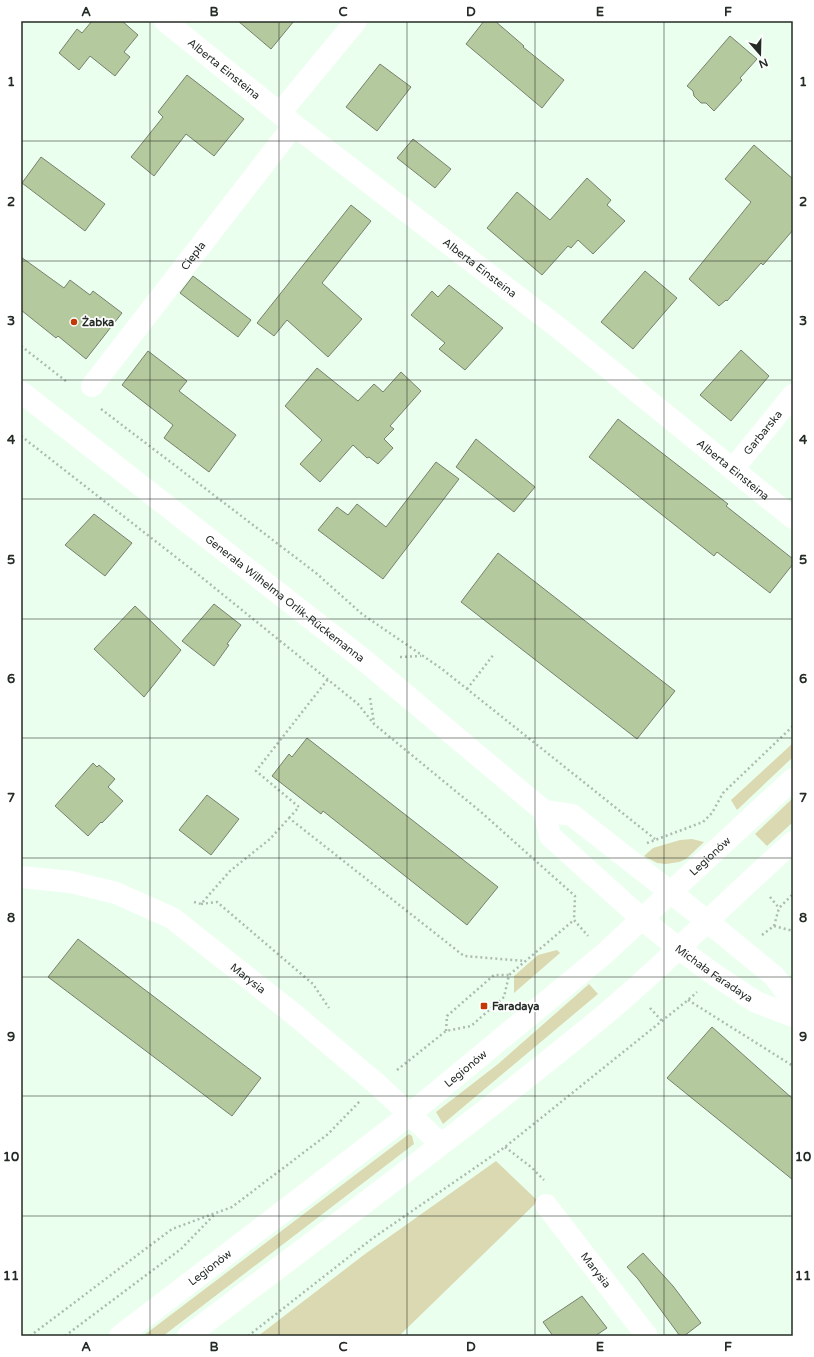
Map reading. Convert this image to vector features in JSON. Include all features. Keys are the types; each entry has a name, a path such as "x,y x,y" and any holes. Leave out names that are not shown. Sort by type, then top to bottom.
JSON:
{"street":[{"name":"Alberta Einsteina","path":"165,21 287,119 560,328 793,518"},
{"name":"Ciepła","path":"95,396 356,21"},
{"name":"Generała Wilhelma Orlik-Rückemanna","path":"21,392 364,660 544,811"},
{"name":"Garbarska","path":"733,469 793,395"},
{"name":"Legionów","path":"120,1336 409,1115 604,954 793,779"},
{"path":"642,919 550,836 544,811 572,815 707,921 774,976 793,1001"},
{"path":"188,1336 441,1144 601,1017 634,989 793,842"},
{"name":"Marysia","path":"21,877 71,882 116,893 172,918 295,1014 378,1085 441,1144"},
{"name":"Michała Faradaya","path":"642,919 715,975 756,1002 793,1016"},
{"name":"Marysia","path":"546,1205 646,1336"}],"path":[{"path":"21,346 67,382"},
{"path":"95,396 316,573 362,614 442,669 655,839"},
{"path":"21,436 200,576 328,679 358,704 374,724 481,812 575,896 574,920 586,933"},
{"path":"467,689 494,654"},
{"path":"201,904 230,871 270,839 299,807 256,771 328,679"},
{"path":"643,845 655,839 703,822 712,813 722,793 793,726"},
{"path":"289,818 464,956 526,961"},
{"path":"793,894 779,908 774,926 793,931"},
{"path":"768,895 779,908"},
{"path":"194,902 201,904 217,902 313,984 332,1013"},
{"path":"392,1074 446,1031 470,1026 504,997 509,975 574,920"},
{"path":"446,1031 447,1016 470,995 494,975 509,975"},
{"path":"248,1336 373,1238 505,1147 693,996"},
{"path":"688,1000 793,1066"},
{"path":"648,1006 662,1021"},
{"path":"30,1336 172,1230 232,1207 328,1134 361,1100"},
{"path":"505,1147 531,1167 556,1192 546,1205"},
{"path":"65,1336 181,1249 216,1213"}],"shaded area":[{"path":"793,743 793,757 737,810 731,800"},
{"path":"793,798 793,822 767,846 755,834"},
{"path":"692,839 704,842 686,859 679,862 666,864 657,863 644,856 653,848 680,840"},
{"path":"557,950 560,953 514,993 514,976 538,955"},
{"path":"589,984 598,994 443,1124 436,1112 498,1064"},
{"path":"409,1134 412,1136 414,1144 163,1336 143,1336"},
{"path":"496,1161 538,1201 399,1336 258,1336 365,1254"}],"building":[{"path":"92,21 122,21 138,35 124,52 130,57 115,76 90,56 79,70 59,53 77,29 82,33"},
{"path":"238,21 294,21 271,49"},
{"path":"484,21 495,21 524,46 523,47 564,80 542,108 466,44"},
{"path":"730,36 757,59 740,78 742,80 714,111 706,103 701,103 694,96 693,91 687,86"},
{"path":"380,64 411,87 377,131 346,107"},
{"path":"187,75 244,119 214,156 186,134 154,176 131,157 163,117 158,112"},
{"path":"413,139 451,169 435,188 397,158"},
{"path":"754,145 793,179 793,230 763,265 761,263 727,301 726,300 719,306 689,279 751,202 725,179"},
{"path":"41,157 105,204 85,231 22,183"},
{"path":"587,178 611,200 607,205 625,221 593,254 578,240 571,248 568,246 542,275 487,228 517,192 550,220"},
{"path":"351,205 371,221 322,283 362,319 328,357 287,320 274,336 257,323"},
{"path":"21,257 64,288 70,280 90,295 93,291 122,313 86,359 58,336 56,338 21,310"},
{"path":"645,271 677,298 633,349 601,322"},
{"path":"193,276 251,320 238,337 180,293"},
{"path":"449,285 503,328 465,370 439,349 445,343 411,315 432,291 438,297"},
{"path":"741,350 769,376 731,421 700,395"},
{"path":"148,351 187,381 179,391 236,435 209,472 164,438 173,425 122,385"},
{"path":"317,368 358,401 374,384 383,392 401,372 421,391 390,426 394,429 384,439 393,448 378,464 369,457 367,458 353,445 320,482 300,464 322,440 285,406"},
{"path":"618,419 728,504 726,506 793,559 793,564 770,593 717,552 714,556 589,457"},
{"path":"476,439 535,487 514,512 456,467"},
{"path":"436,462 459,479 383,579 318,530 337,507 348,515 357,504 386,527"},
{"path":"94,514 132,543 105,576 65,545"},
{"path":"498,553 675,691 637,739 461,602"},
{"path":"214,604 241,625 227,644 229,645 214,666 182,641"},
{"path":"135,606 181,650 144,697 94,649"},
{"path":"307,738 498,887 467,925 323,811 321,814 272,776 289,754 292,757"},
{"path":"93,763 97,767 99,765 115,779 108,787 123,801 88,836 55,806"},
{"path":"207,795 239,819 211,855 179,830"},
{"path":"78,939 261,1078 232,1116 48,977"},
{"path":"712,1027 793,1099 793,1180 667,1078"},
{"path":"643,1253 673,1286 701,1323 684,1336 680,1336 638,1279 627,1267"},
{"path":"582,1296 607,1328 595,1336 553,1336 543,1322"}],"place":[{"name":"Żabka","path":"74,322"},
{"name":"Faradaya","path":"484,1006"}]}
